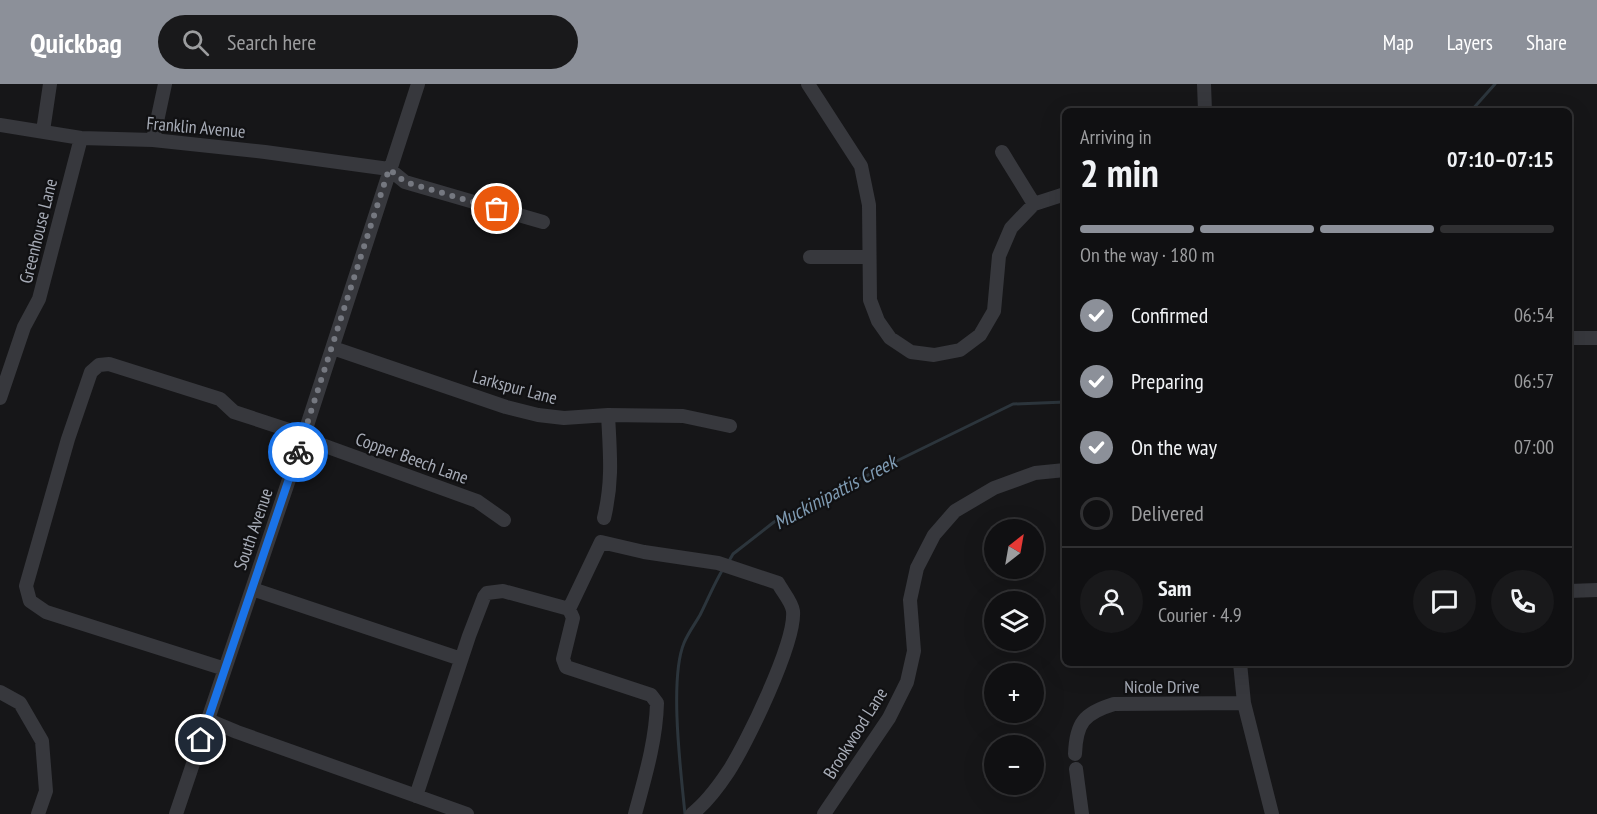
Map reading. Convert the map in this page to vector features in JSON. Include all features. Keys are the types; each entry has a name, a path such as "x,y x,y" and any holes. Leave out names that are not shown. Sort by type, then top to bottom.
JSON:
{"street":[{"path":"44,131 50,84"},
{"path":"153,140 165,84"},
{"name":"South Avenue","path":"176,814 304,436 418,84"},
{"path":"808,84 840,130 861,166 869,206 870,300 878,321 890,339 910,352 934,355 960,350 980,335 994,311 999,256 1011,228 1034,204 1062,195"},
{"path":"1204,84 1205,108"},
{"name":"Franklin Avenue","path":"0,125 81,138 153,140 389,169"},
{"name":"Greenhouse Lane","path":"0,398 24,327 39,299 81,138"},
{"path":"1002,152 1034,204"},
{"path":"389,169 405,182 543,222"},
{"path":"810,257 868,257"},
{"path":"1572,338 1597,338"},
{"name":"Larkspur Lane","path":"333,348 538,416 564,418 683,416 730,426"},
{"name":"Copper Beech Lane","path":"225,669 46,612 30,601 26,586 65,450 91,372 99,365 109,364 220,399 234,412 477,501 504,520"},
{"path":"604,518 611,474 608,416"},
{"name":"Brookwood Lane","path":"824,814 890,718 907,682 914,651 910,600 917,568 934,536 955,511 994,488 1035,473 1062,470"},
{"path":"635,814 649,766 657,722 657,703 651,695 566,667 563,659 573,618 569,609 601,542 725,566 778,583 793,610 787,646 743,747 728,773 693,814"},
{"path":"252,589 461,659"},
{"path":"1572,591 1597,590"},
{"path":"416,796 461,659 487,593 503,591 569,609"},
{"path":"1240,666 1244,703 1272,814"},
{"path":"0,692 20,704 42,741 46,791 38,814"},
{"name":"Nicole Drive","path":"1075,754 1076,734 1082,722 1100,708 1114,704 1244,703"},
{"path":"208,720 467,814"},
{"path":"1076,769 1082,814"}],"waterway":[{"name":"Muckinipattis Creek","path":"1474,108 1495,84"},
{"name":"Muckinipattis Creek","path":"729,561 733,554 774,522 824,494 866,476 1013,404 1062,402"},
{"name":"Muckinipattis Creek","path":"685,814 677,727 677,679 680,659 684,643 723,569"}],"way so far":[{"path":"298,452 389,169 405,182 497,209"}],"route":[{"path":"201,740 298,452"}]}
